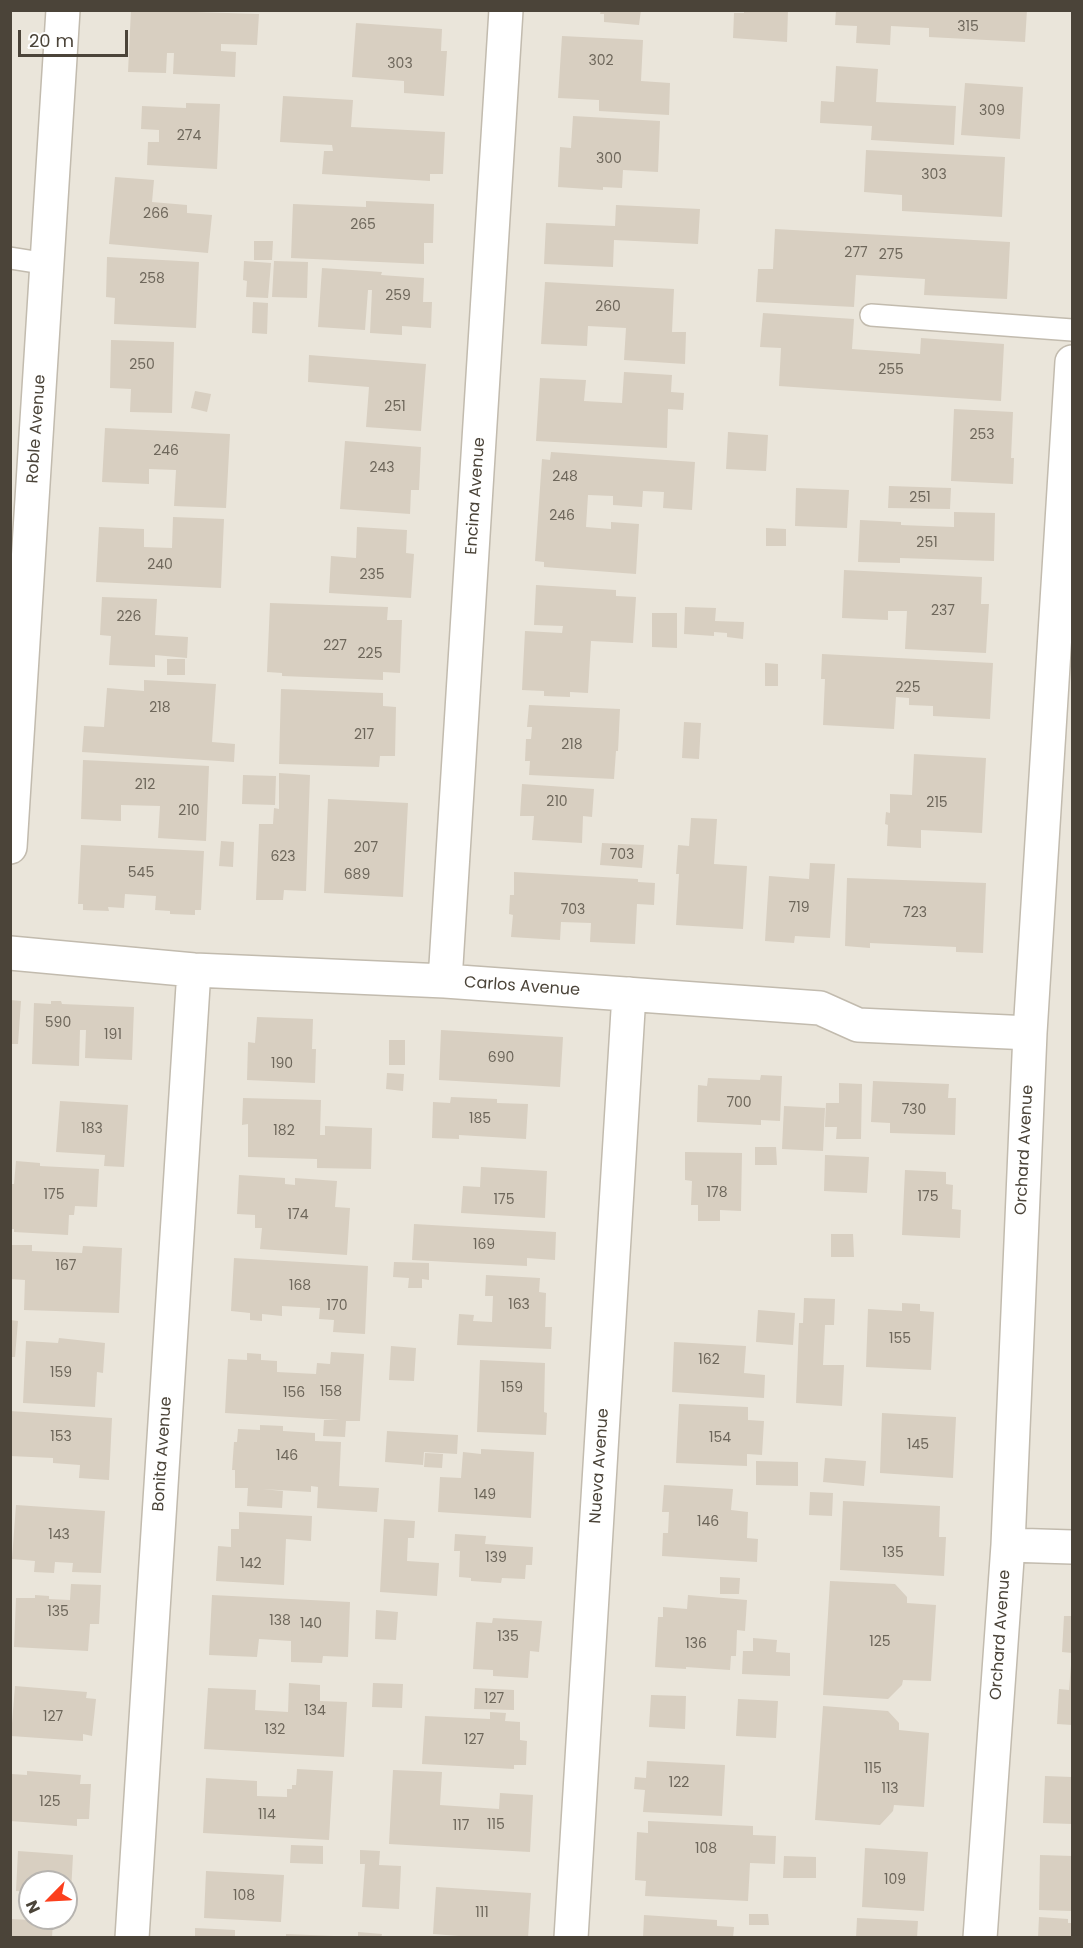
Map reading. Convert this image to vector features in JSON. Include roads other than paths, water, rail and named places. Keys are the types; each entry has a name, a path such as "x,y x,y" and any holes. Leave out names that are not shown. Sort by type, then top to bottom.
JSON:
{"street":[{"name":"Roble Avenue","path":"10,847 63,10"},
{"name":"Encina Avenue","path":"445,981 506,10"},
{"name":"Orchard Avenue","path":"980,1938 1008,1545 1030,1033 1072,362"},
{"name":"Carlos Avenue","path":"10,953 194,970 445,981 820,1008 858,1025 1030,1033"},
{"name":"Bonita Avenue","path":"132,1938 194,970"},
{"name":"Nueva Avenue","path":"571,1938 629,994"},
{"path":"1008,1545 1072,1547"}],"lane":[{"path":"10,258 48,264"},
{"path":"871,315 1072,330"}]}
